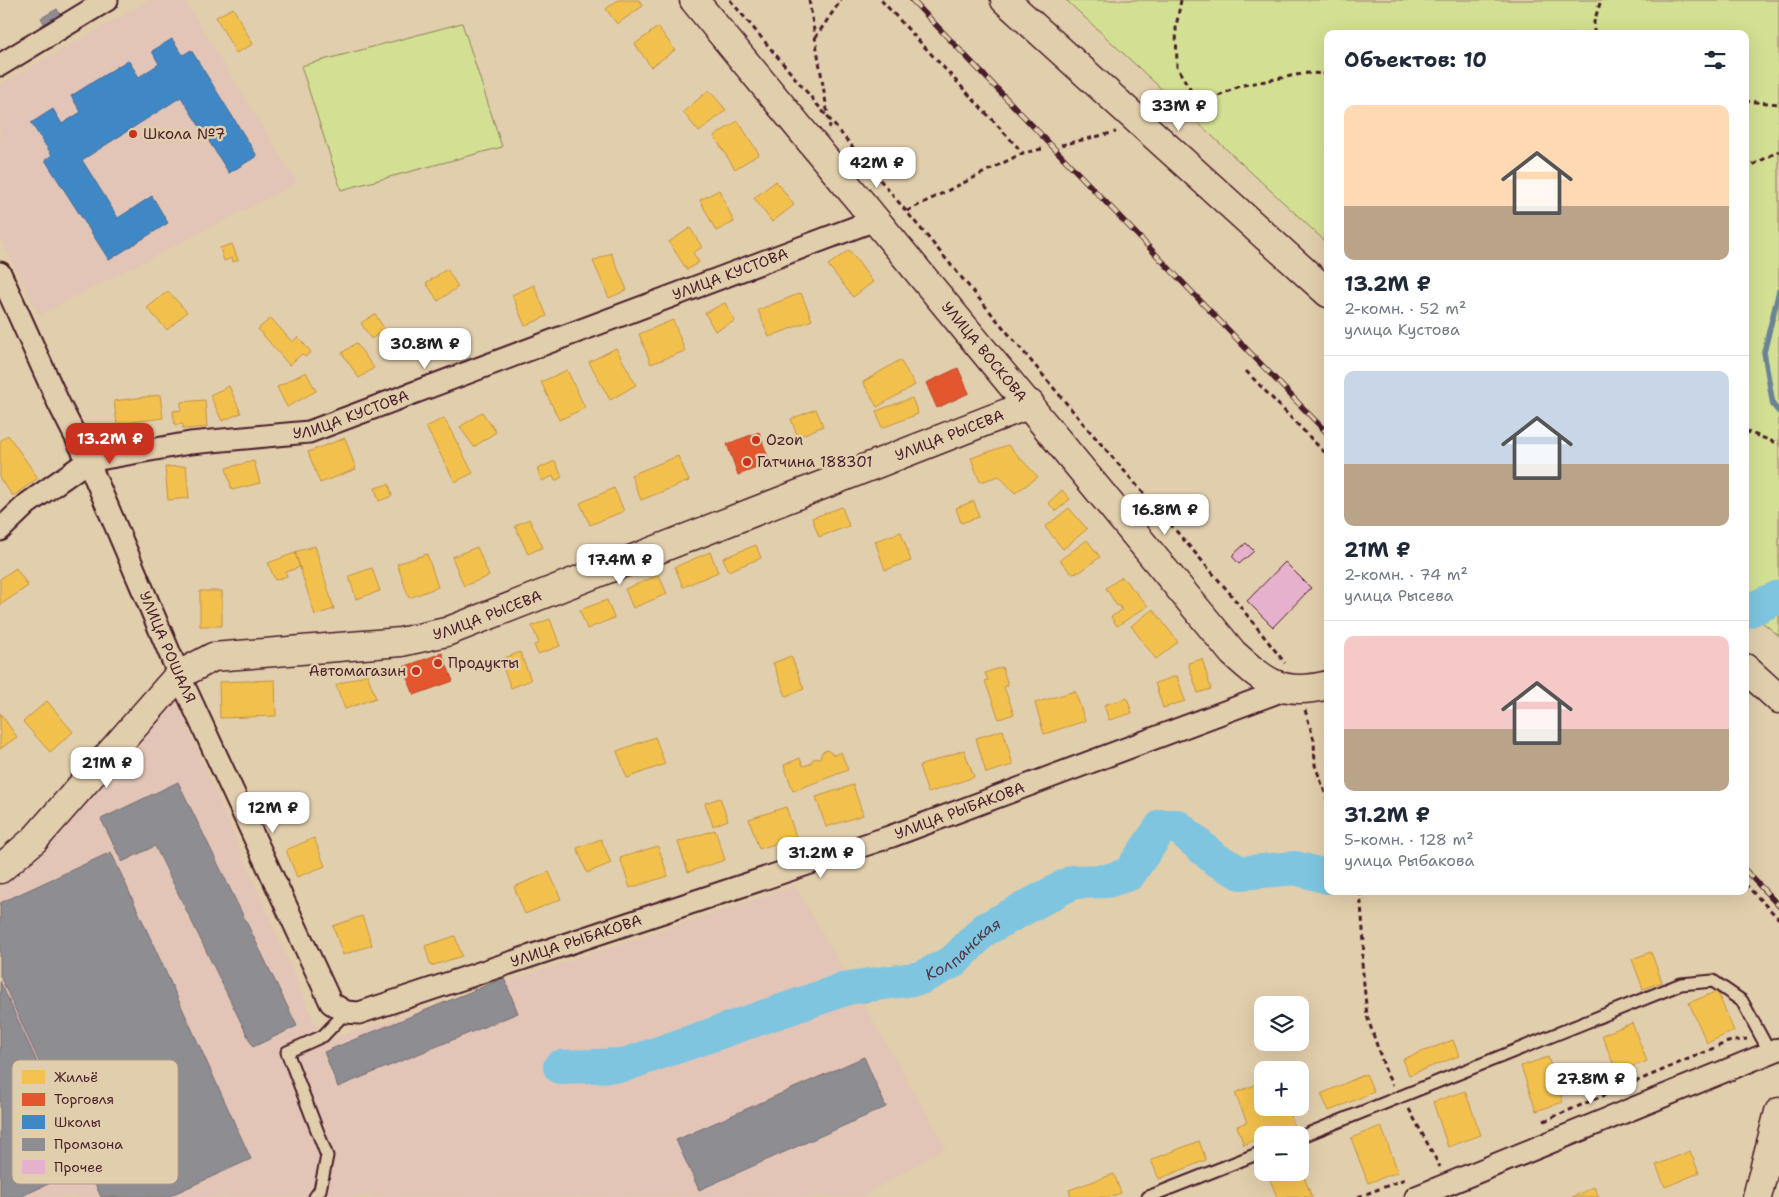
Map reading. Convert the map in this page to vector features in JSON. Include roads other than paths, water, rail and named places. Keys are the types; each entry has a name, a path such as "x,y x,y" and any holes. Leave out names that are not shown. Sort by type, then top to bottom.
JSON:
{"main road":[{"name":"УЛИЦА ВОСКОВА","path":"694,0 875,220 1030,404 1233,653 1256,689 1292,689 1324,685"},
{"path":"1004,0 1324,289"},
{"name":"УЛИЦА РЫСЕВА","path":"0,869 35,839 179,675 213,657 401,642 446,632 1030,404"},
{"path":"1749,672 1779,699"},
{"path":"1757,1197 1779,1112"}],"street":[{"path":"0,65 107,0"},
{"name":"УЛИЦА КУСТОВА","path":"0,530 26,504 88,460 190,443 309,432 875,220"},
{"name":"УЛИЦА РОШАЛЯ","path":"0,273 59,404 88,460 179,675 332,1003 346,1012"},
{"name":"УЛИЦА РЫБАКОВА","path":"346,1012 359,1013 892,836 1256,689"},
{"path":"1414,1187 1770,1046"}],"lane":[{"path":"1309,1134 1680,984 1713,981 1742,1001 1770,1046"},
{"path":"315,1197 320,1190 327,1156 287,1052 323,1036 346,1012"},
{"path":"1148,1197 1254,1155"}],"waterway":[{"path":"1779,291 1764,352 1773,405 1779,412"},
{"name":"Колпанская","path":"1749,610 1779,597"},
{"name":"Колпанская","path":"1768,602 1779,604"},
{"name":"Колпанская","path":"560,1067 624,1065 848,988 921,978 954,961 984,930 1073,882 1107,881 1129,874 1162,826 1177,826 1215,859 1241,873 1295,868 1324,876"}],"railway":[{"path":"912,0 1324,430"},
{"path":"1749,874 1779,906"}],"place":[{"name":"Школа №7","path":"133,134"},
{"name":"Ozon","path":"756,440"},
{"name":"Гатчина 188301","path":"747,462"},
{"name":"Продукты","path":"438,663"},
{"name":"Автомагазин","path":"416,671"}]}
